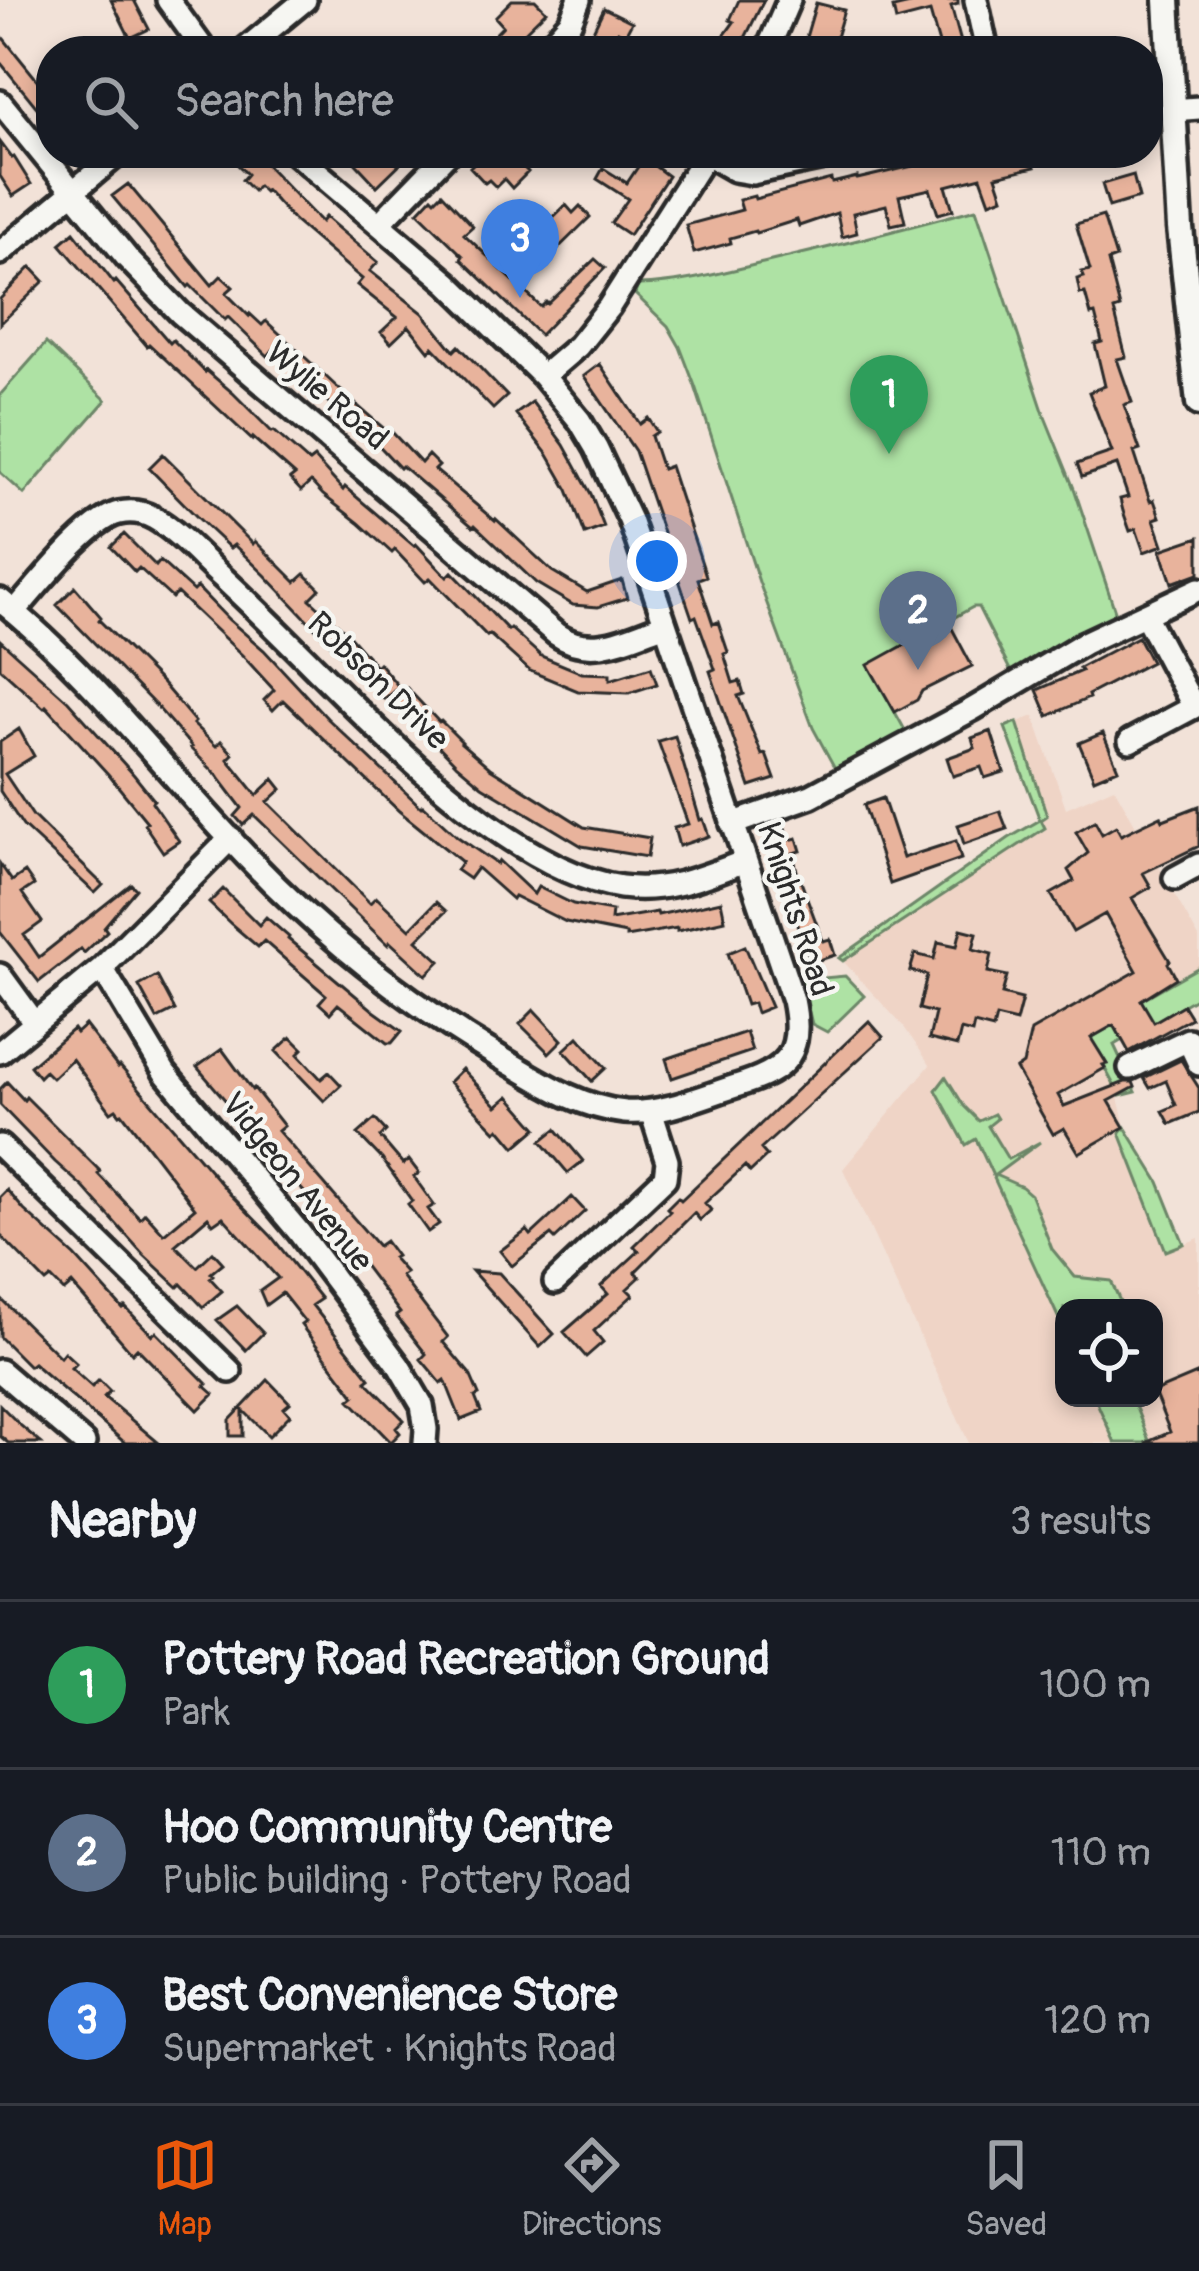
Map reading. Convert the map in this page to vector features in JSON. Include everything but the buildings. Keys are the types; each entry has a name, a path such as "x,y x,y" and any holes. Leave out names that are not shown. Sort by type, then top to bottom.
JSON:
{"street":[{"path":"168,0 194,36"},
{"path":"261,36 305,0"},
{"path":"557,36 580,0"},
{"path":"775,36 789,0"},
{"path":"976,0 984,36"},
{"path":"1163,42 1167,0"},
{"path":"1163,91 1172,110 1199,403"},
{"name":"Wylie Road","path":"0,102 36,145"},
{"path":"1172,110 1199,108"},
{"name":"Wylie Road","path":"56,168 128,259 180,313 556,634 569,643 592,647 665,624"},
{"path":"0,253 101,168"},
{"name":"Knights Road","path":"7,606 105,698 231,838 326,932 458,1032 546,1086 620,1111 651,1111 782,1067 797,1028 793,1000 630,520 608,469 580,421 544,376 448,283 313,168"},
{"path":"380,223 433,168"},
{"path":"544,376 578,346 609,308 698,168"},
{"path":"731,168 752,173 776,168"},
{"name":"Robson Drive","path":"7,606 95,524 122,512 142,513 172,531 422,771 530,853 589,880 654,889 745,862"},
{"path":"732,824 811,796 974,709 1084,643 1199,589"},
{"path":"1130,741 1194,707 1145,615"},
{"path":"0,1052 102,968 231,838"},
{"path":"1175,878 1199,866"},
{"name":"Vidgeon Avenue","path":"102,968 165,1073 311,1247 399,1366 422,1405 425,1443"},
{"path":"0,975 35,1023"},
{"path":"1130,1068 1188,1040 1199,1064"},
{"path":"555,1282 664,1178 667,1161 651,1111"},
{"path":"0,1146 230,1371"},
{"path":"0,1371 83,1443"}],"shaded area":[{"path":"1034,716 1066,808 1114,787 1199,938 1199,996 1107,1050 1125,1127 1120,1133 1166,1251 1199,1238 1199,1443 969,1443 843,1169 930,1065 904,1027 843,961 1044,828 1005,727"}],"green space":[{"path":"976,209 1116,614 1012,674 978,607 869,665 906,732 837,772 813,728 759,582 680,347 668,326 635,294 638,285 719,273"},
{"path":"46,343 106,400 24,494 0,472 0,395"},
{"path":"1017,722 1047,816 1041,820 1045,828 843,961 839,958 1040,820 1005,727"},
{"path":"1199,967 1199,996 1114,1045 1136,1092 1120,1096 1099,1051 1084,1042 1145,1007 1141,1000"},
{"path":"845,976 864,996 827,1032 812,1024 801,980"},
{"path":"946,1077 979,1121 994,1114 997,1119 988,1126 1008,1159 1040,1142 995,1175 1031,1195 1052,1249 1075,1277 1111,1281 1119,1299 1055,1299 1055,1310 976,1139 966,1145 936,1090"},
{"path":"1125,1127 1159,1182 1184,1244 1166,1251 1120,1133"},
{"path":"1099,1407 1136,1407 1150,1443 1115,1443"}],"place":[{"name":"Best Convenience Store","path":"520,298"},
{"name":"Pottery Road Recreation Ground","path":"889,454"},
{"name":"Hoo Community Centre","path":"918,670"}]}
